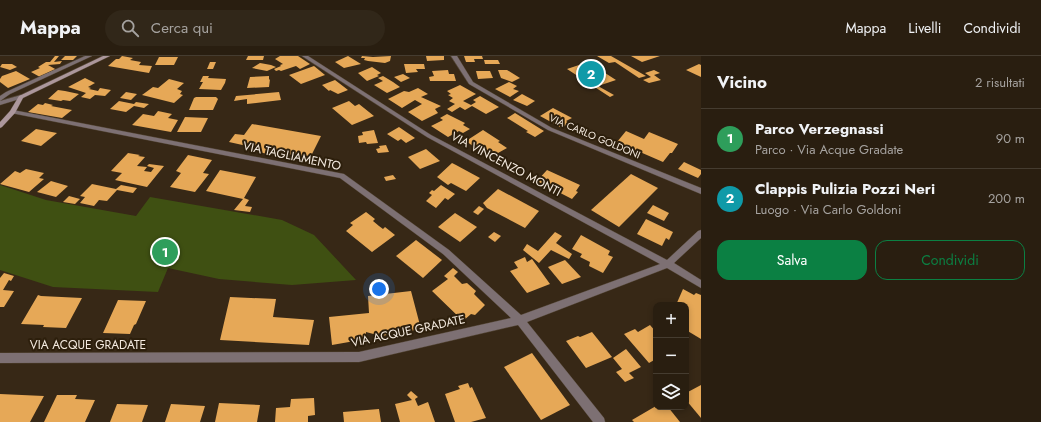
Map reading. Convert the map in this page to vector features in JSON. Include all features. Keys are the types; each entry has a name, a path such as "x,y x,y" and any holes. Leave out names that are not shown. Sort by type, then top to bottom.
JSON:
{"street":[{"path":"0,99 8,93 89,56"},
{"path":"0,103 21,97 107,56"},
{"name":"VIA VINCENZO MONTI","path":"305,56 429,136 668,264 701,284"},
{"name":"VIA CARLO GOLDONI","path":"454,56 471,82 550,129 701,191"},
{"path":"0,94 8,93"},
{"path":"0,126 13,112 21,97"},
{"name":"VIA TAGLIAMENTO","path":"13,112 342,176 446,252 520,320 575,388 600,422"},
{"name":"VIA ACQUE GRADATE","path":"0,358 359,357 520,320 668,264 701,233"}],"green space":[{"path":"0,185 46,200 136,216 150,197 282,220 314,235 356,280 292,285 219,279 168,268 158,292 53,287 0,270"}],"building":[{"path":"55,56 59,56 54,62 62,61 60,64 48,65 57,70 40,77 31,72 40,68 38,67 46,62 50,62"},
{"path":"65,56 77,56 73,60 61,60"},
{"path":"122,56 133,58 130,60 141,62 139,65 152,66 149,73 108,66"},
{"path":"248,56 264,56 263,60 246,60"},
{"path":"280,56 298,56 310,64 300,69 296,66 281,71 276,71 274,69 283,64 275,59"},
{"path":"348,56 361,64 344,68 335,62"},
{"path":"362,56 391,56 390,61 385,63 364,60 365,58 361,58"},
{"path":"426,56 444,56 444,60 427,61"},
{"path":"464,56 482,56 483,59 474,59 475,62 466,62"},
{"path":"597,56 611,56 646,76 639,78 615,62 609,63"},
{"path":"631,56 660,56 642,62"},
{"path":"159,57 178,57 174,65 155,65"},
{"path":"484,60 498,60 500,64 485,64"},
{"path":"210,62 216,62 213,69 207,69"},
{"path":"588,62 616,80 598,86 614,95 610,97 567,69"},
{"path":"260,63 276,67 267,71 252,68"},
{"path":"2,64 12,64 17,67 10,70 0,67"},
{"path":"404,64 424,64 425,69 416,69 418,72 406,73"},
{"path":"699,64 701,65 701,77 686,70"},
{"path":"314,66 325,75 301,84 289,75"},
{"path":"372,67 381,73 377,75 379,76 367,81 358,73"},
{"path":"448,70 449,74 454,74 456,81 430,81 429,77 434,76 432,71"},
{"path":"498,70 507,70 520,78 512,82 501,78"},
{"path":"654,70 660,73 654,75 661,80 649,83 643,80 651,77 645,73"},
{"path":"16,71 30,79 8,88 0,82 2,76"},
{"path":"476,71 490,71 493,78 478,79"},
{"path":"403,74 410,78 401,82 394,77"},
{"path":"203,76 209,76 208,78 226,79 221,90 199,89 203,82 200,82"},
{"path":"269,76 269,87 247,88 250,77"},
{"path":"383,76 400,87 387,93 374,85 383,81 378,78"},
{"path":"85,78 95,83 88,87 91,88 89,89 98,91 100,88 111,90 105,96 95,95 90,99 81,97 86,93 68,87"},
{"path":"169,79 184,83 177,89 182,91 180,94 183,95 174,103 142,95 153,87 158,88"},
{"path":"335,80 348,90 338,94 330,90 329,91 322,85"},
{"path":"509,82 517,86 513,89 519,91 510,97 495,89"},
{"path":"460,85 476,94 463,101 471,105 476,102 473,100 480,96 499,107 486,114 472,106 465,110 460,107 452,112 447,109 455,104 449,101 453,98 448,95 451,94 447,91"},
{"path":"418,88 428,94 421,97 441,106 435,109 438,113 422,121 408,112 422,104 415,100 402,108 388,99 404,91 409,92"},
{"path":"58,90 79,94 70,101 48,99"},
{"path":"126,92 137,94 131,100 120,98"},
{"path":"279,92 281,100 247,104 247,99 234,101 236,96"},
{"path":"522,94 535,101 527,106 513,100"},
{"path":"216,97 218,99 213,110 189,110 194,98"},
{"path":"119,101 134,104 136,102 149,104 144,108 134,106 126,112 110,109"},
{"path":"349,101 355,106 359,104 374,116 352,125 332,108"},
{"path":"45,103 53,105 51,106 72,110 62,118 28,112 38,104 43,105"},
{"path":"553,108 572,118 566,121 569,123 562,128 540,116"},
{"path":"158,111 172,114 168,118 178,120 171,132 132,125 143,114 154,116"},
{"path":"515,113 544,131 535,137 526,132 528,131 507,118"},
{"path":"447,114 465,123 463,125 470,129 463,133 459,131 448,137 431,126 443,120 440,118"},
{"path":"185,117 208,118 201,132 177,132"},
{"path":"252,124 321,136 310,158 274,152 273,155 258,152 260,149 229,142 235,134 244,135"},
{"path":"399,127 415,138 406,143 401,139 398,141 387,134"},
{"path":"36,129 57,133 41,146 21,141"},
{"path":"374,130 378,143 359,143 358,136 363,135 362,132"},
{"path":"483,130 500,141 498,142 507,148 489,158 466,141"},
{"path":"626,131 644,139 649,132 678,144 663,162 617,142"},
{"path":"386,145 389,152 378,153 376,149 380,148 379,146"},
{"path":"426,149 440,161 420,169 408,157"},
{"path":"128,153 145,157 137,166 147,167 144,171 151,172 154,168 147,166 149,164 164,166 147,187 115,180 122,173 111,171"},
{"path":"188,155 212,160 203,173 209,174 195,192 170,187 181,173 176,171"},
{"path":"684,162 701,170 701,174 698,178 678,169"},
{"path":"452,163 480,178 466,191 451,183 448,185 437,177"},
{"path":"26,169 44,173 39,178 44,179 29,192 0,184 15,171 20,173"},
{"path":"220,170 256,177 244,198 249,200 245,206 252,207 250,212 234,210 243,199 206,191"},
{"path":"547,170 580,185 576,191 578,192 572,199 537,181"},
{"path":"631,174 658,188 619,227 591,210"},
{"path":"393,175 396,179 386,181 384,177"},
{"path":"51,181 68,186 56,197 37,192"},
{"path":"92,184 116,189 121,185 137,188 133,193 117,190 107,201 99,200 94,206 80,203 85,197 80,196"},
{"path":"441,185 455,194 448,200 445,198 436,208 426,201 432,195 429,193"},
{"path":"498,189 539,211 525,228 487,208 483,203"},
{"path":"69,196 80,199 75,204 63,202"},
{"path":"653,205 669,213 664,221 647,213"},
{"path":"479,206 484,209 478,215 473,212"},
{"path":"366,212 375,219 373,221 379,226 383,229 385,227 395,235 372,252 346,231 353,225 350,223"},
{"path":"455,213 477,227 460,242 438,227"},
{"path":"646,219 673,232 669,240 666,238 662,246 637,234"},
{"path":"494,232 501,236 495,242 488,237"},
{"path":"555,232 562,236 556,243 572,254 569,259 551,250 539,263 523,250 527,244 538,251"},
{"path":"581,235 610,251 608,255 613,257 603,273 589,266 590,262 580,257 582,254 572,249"},
{"path":"416,240 442,260 423,278 396,256"},
{"path":"525,257 527,262 532,259 550,284 527,293 510,271 518,268 514,262"},
{"path":"565,260 581,277 562,284 548,267"},
{"path":"453,268 458,272 454,276 462,284 467,283 476,291 474,294 485,305 475,315 471,314 463,321 432,291 448,279 444,276"},
{"path":"4,273 14,276 11,281 9,280 3,290 14,291 4,307 0,307 0,278"},
{"path":"683,289 694,295 696,293 701,295 701,339 689,332 689,302 677,302"},
{"path":"411,291 421,329 381,336 366,332 366,339 332,345 329,317 369,313 368,296"},
{"path":"38,295 82,298 66,328 21,324"},
{"path":"230,297 276,299 273,317 314,320 309,345 220,340"},
{"path":"118,300 146,301 130,334 103,333"},
{"path":"650,325 653,328 653,361 649,363 624,334 635,329 638,332"},
{"path":"592,332 612,357 586,368 566,341"},
{"path":"626,349 641,367 629,373 634,378 625,382 616,372 622,369 613,358"},
{"path":"532,353 570,405 541,420 504,367"},
{"path":"468,383 470,388 472,387 486,418 471,422 455,422 445,394 460,389 458,386"},
{"path":"701,385 701,418 689,404 689,391"},
{"path":"411,391 418,397 415,399 418,406 428,402 435,422 400,422 395,404 412,400 407,395"},
{"path":"0,394 44,396 30,422 0,422"},
{"path":"57,395 77,395 75,399 95,400 85,422 44,422"},
{"path":"314,398 315,415 308,416 308,422 275,422 276,408 290,407 291,399"},
{"path":"219,403 260,405 257,422 215,422"},
{"path":"117,404 148,405 142,422 110,422"},
{"path":"171,404 205,406 200,422 165,422"},
{"path":"653,408 653,410 670,410 680,422 634,422 632,420"},
{"path":"379,409 381,422 344,422 343,412"}],"place":[{"name":"Clappis Pulizia Pozzi Neri","path":"591,74"},
{"name":"Parco Verzegnassi","path":"165,252"}]}
